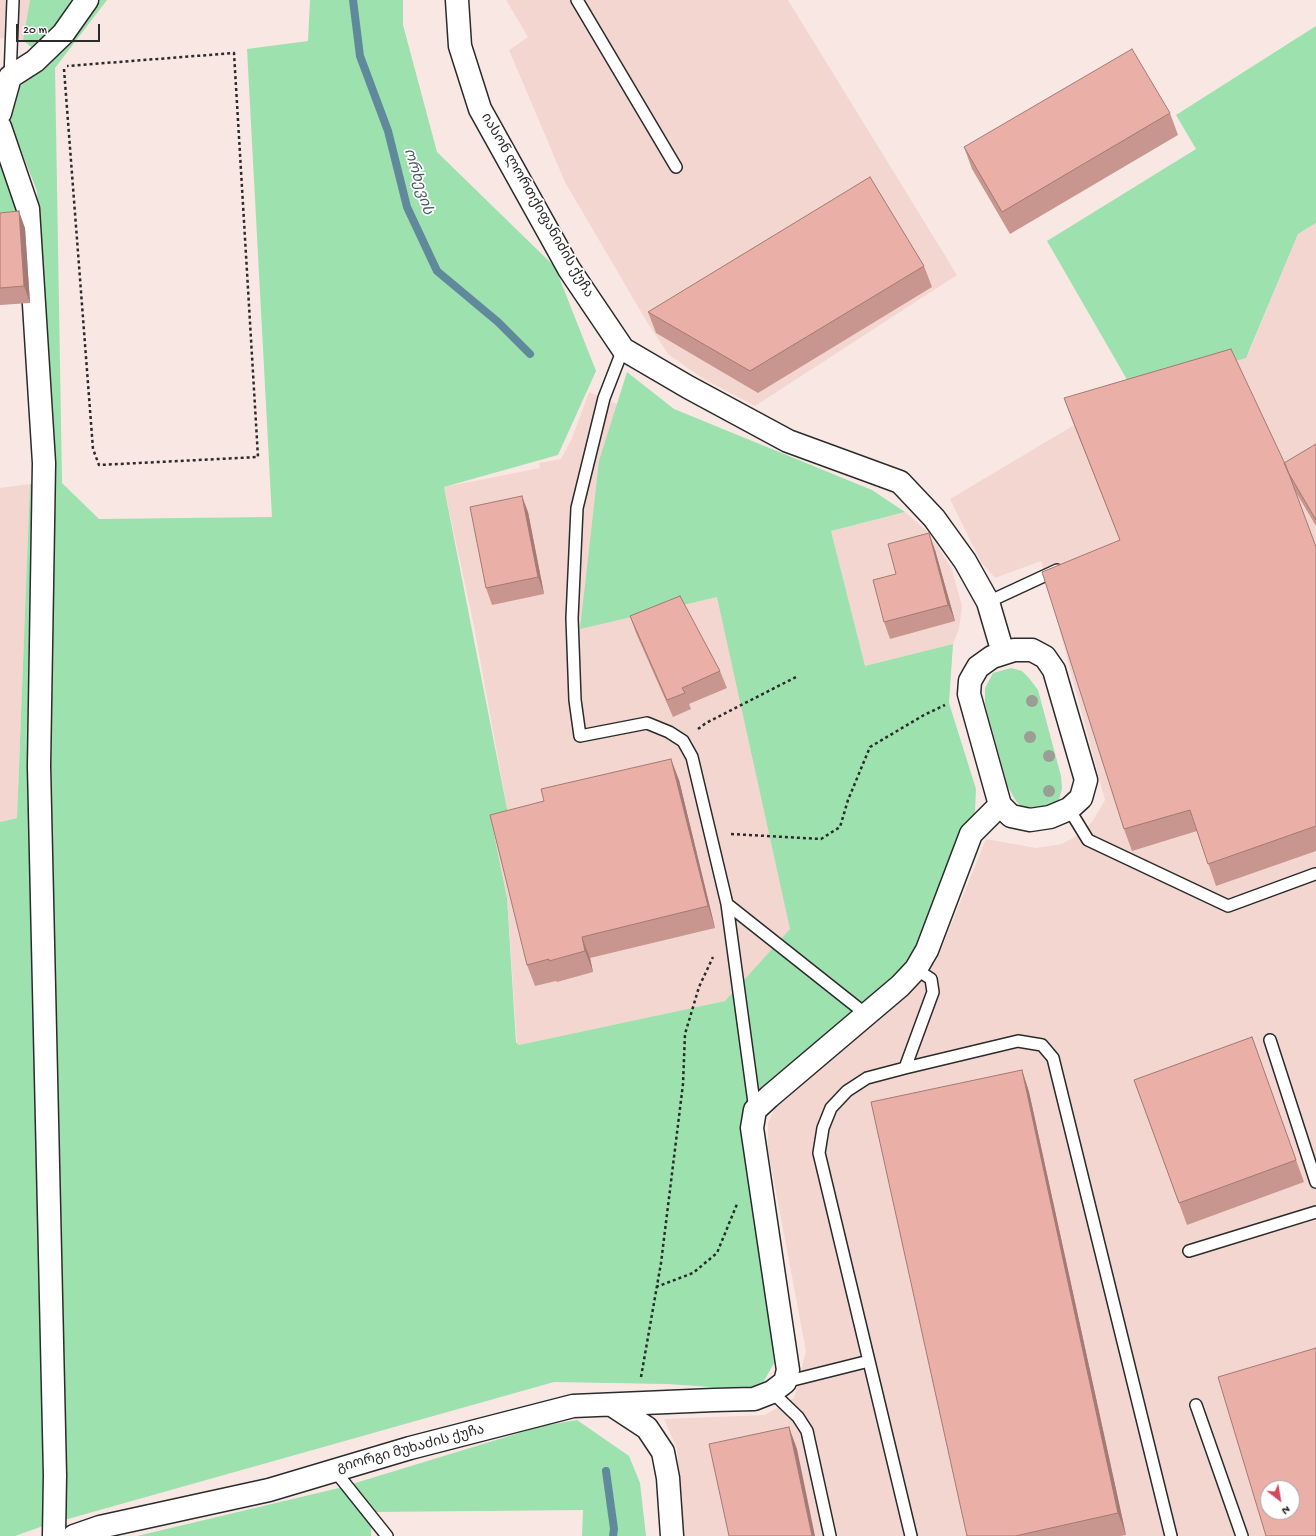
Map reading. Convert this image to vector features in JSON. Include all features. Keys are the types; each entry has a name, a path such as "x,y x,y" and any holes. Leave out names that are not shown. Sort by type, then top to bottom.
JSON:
{"street":[{"path":"0,113 5,80 35,61 63,34 87,0"},
{"name":"იასონ ლორთქიფანიძის ქუჩა","path":"458,0 460,46 480,109 569,269 623,349 688,387 788,441 900,482 934,518 965,561 988,602 1003,653"},
{"path":"0,127 28,209 44,463 39,766 55,1475 54,1536"},
{"path":"1014,650 1032,650 1045,657 1054,670 1086,780 1081,798 1069,808 1050,817 1030,820 1012,816 1000,805 970,694 970,681 978,667 992,657 1003,653 1014,650"},
{"path":"770,1391 788,1370 752,1128 755,1110 900,986 916,969 927,950 971,834 1000,805"},
{"name":"გიორგი მუხაძის ქუჩა","path":"74,1536 100,1527 270,1490 410,1448 573,1406 637,1404 770,1391"},
{"path":"612,1405 647,1428 663,1452 668,1478 672,1536"}],"lane":[{"path":"5,80 13,0"},
{"path":"577,0 676,167"},
{"path":"623,349 604,398 577,508 572,618 575,700 580,736 647,723 669,732 683,741 692,757 727,904 755,1110"},
{"path":"988,602 1067,565"},
{"path":"1069,808 1088,840 1228,906 1315,874"},
{"path":"727,904 867,1014"},
{"path":"904,1068 933,992 931,979 916,969"},
{"path":"1270,1040 1316,1182"},
{"path":"911,1536 819,1153 823,1128 831,1108 847,1091 867,1078 1018,1041 1042,1045 1053,1058 1171,1536"},
{"path":"1189,1251 1316,1212"},
{"path":"770,1391 869,1361"},
{"path":"770,1391 798,1417 807,1431 830,1536"},
{"path":"1196,1404 1242,1536"},
{"path":"335,1471 387,1536"}],"path":[{"path":"234,53 258,457 100,465 93,449 64,66 234,53"},
{"path":"683,741 706,723 796,677"},
{"path":"711,833 821,840 840,827 848,800 870,747 924,715 970,694"},
{"path":"637,1404 661,1263 683,1084 685,1034 699,987 714,955 733,945"},
{"path":"656,1287 693,1273 717,1253 735,1206 759,1175"}],"shaded area":[{"path":"0,0 30,0 23,40 0,38"},
{"path":"506,0 788,0 957,275 755,406 702,378 668,354 647,322 565,182 509,50 528,37"},
{"path":"1316,223 1316,1536 684,1536 677,1449 664,1419 765,1415 794,1398 806,1351 768,1150 768,1123 777,1102 924,978 940,952 986,839 1036,848 1062,844 1078,835 1092,822 1105,800 1041,561 995,578 981,562 950,499 1133,390 1249,352 1298,234"},
{"path":"589,392 619,405 728,546 790,929 725,1001 519,1045 517,1043 507,898 492,824 508,814 474,626 444,487 540,468 539,463 561,459 572,438"},
{"path":"30,484 17,818 0,822 0,488"},
{"path":"905,512 928,532 951,567 962,606 959,629 953,644 865,667 831,531"}],"green space":[{"path":"30,0 107,0 55,68 62,483 99,519 272,517 247,49 308,41 310,0 403,0 403,25 437,152 555,267 596,371 558,455 444,487 508,814 492,824 507,898 516,1042 519,1045 725,1001 790,929 717,597 580,629 599,461 627,372 674,409 872,490 905,512 831,531 865,666 953,644 949,703 976,789 975,812 958,840 907,966 743,1112 744,1139 772,1334 774,1363 764,1381 749,1388 667,1384 554,1382 43,1526 15,1536 0,1536 0,822 17,818 30,484 53,484 37,191 10,122 14,93 46,60 23,40"},
{"path":"1316,26 1316,223 1298,234 1246,358 1133,390 1047,241 1196,149 1176,115"},
{"path":"0,159 21,217 0,218"},
{"path":"1011,668 1022,671 1038,690 1061,776 1062,788 1059,800 1049,807 1024,809 1016,801 1008,787 985,704 985,688 993,673"},
{"path":"577,1420 629,1456 640,1483 646,1536 582,1536 583,1510 372,1512 371,1536 137,1536 339,1488 542,1426"}],"building":[{"path":"1132,49 1170,113 1002,212 964,147"},
{"path":"870,177 924,266 750,371 648,312"},
{"path":"19,211 24,286 0,288 0,213"},
{"path":"1231,349 1286,466 1316,547 1316,826 1208,864 1190,810 1124,829 1042,572 1120,540 1064,398"},
{"path":"1316,444 1316,520 1284,463"},
{"path":"522,496 538,577 486,588 470,507"},
{"path":"929,533 948,605 884,622 873,580 896,574 888,544"},
{"path":"680,596 720,671 682,688 685,693 667,700 630,616"},
{"path":"671,759 708,906 582,937 585,951 549,961 549,959 527,965 490,815 544,801 541,789"},
{"path":"1252,1037 1296,1160 1179,1203 1134,1080"},
{"path":"1022,1070 1118,1513 1015,1536 967,1536 871,1102"},
{"path":"1316,1348 1316,1536 1266,1536 1261,1520 1300,1520 1300,1480 1260,1480 1260,1516 1218,1377"},
{"path":"789,1427 812,1536 729,1536 709,1444"}],"waterway":[{"name":"ორხევის","path":"353,0 360,56 388,131 407,207 437,271 498,322 530,354"},
{"name":"ორხევის","path":"606,1471 614,1529 613,1536"}]}
